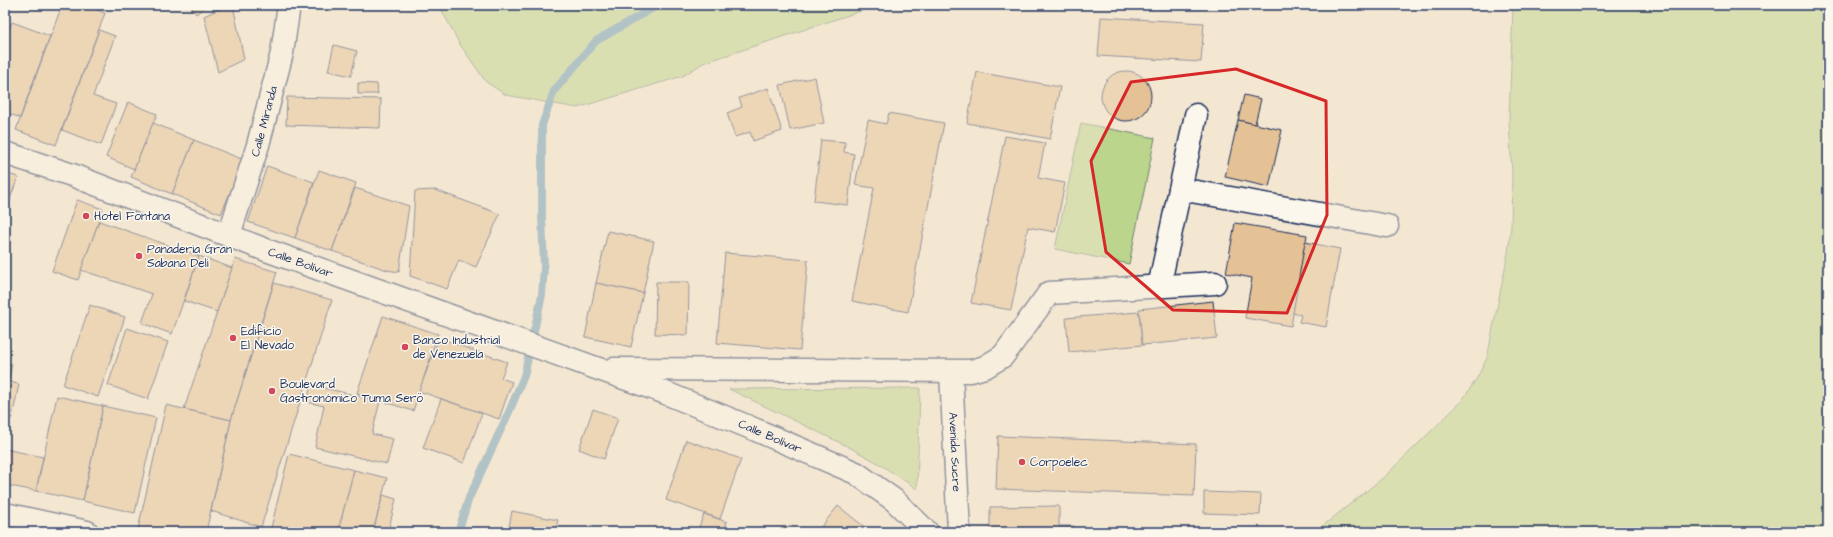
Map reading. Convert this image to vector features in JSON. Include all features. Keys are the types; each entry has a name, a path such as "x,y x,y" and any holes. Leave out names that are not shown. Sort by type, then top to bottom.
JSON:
{"street":[{"name":"Calle Miranda","path":"229,235 258,145 282,53 290,5"},
{"path":"1196,114 1160,287 1215,283"},
{"name":"Calle Bolívar","path":"5,153 72,175 229,235 548,352 663,392 818,455 856,473 894,500 927,532"},
{"path":"1180,189 1387,226"},
{"name":"Calle Bolívar","path":"596,368 972,371 985,367 1003,356 1049,293 1160,287"},
{"name":"Avenida Sucre","path":"951,372 959,532"},
{"path":"5,514 87,532"}],"highlighted area":[{"path":"1236,69 1326,101 1327,215 1287,313 1173,310 1106,252 1091,161 1131,82"}],"green space":[{"path":"439,5 879,5 703,63 683,76 577,108 506,95 486,82 459,43"},
{"path":"1513,5 1828,5 1828,532 1315,532 1384,477 1461,402 1477,378 1487,358 1508,253 1511,227 1512,174 1509,120"},
{"path":"1081,123 1155,138 1129,264 1055,249"},
{"path":"920,388 917,489 878,463 847,446 729,389"}],"building":[{"path":"5,5 10,5 5,16"},
{"path":"62,5 84,5 105,13 56,145 16,130"},
{"path":"190,5 207,5 207,6 196,14"},
{"path":"228,5 233,5 244,59 218,72 204,16"},
{"path":"1101,17 1204,23 1201,62 1098,56"},
{"path":"12,22 50,36 20,118 5,112 5,41"},
{"path":"99,30 115,36 93,96 116,104 101,145 62,130"},
{"path":"334,45 357,51 351,76 328,71"},
{"path":"1126,71 1136,73 1144,78 1149,86 1151,96 1149,106 1144,114 1136,119 1126,121 1116,119 1108,114 1103,106 1101,96 1103,86 1108,78 1116,73"},
{"path":"977,72 1060,87 1050,139 967,123"},
{"path":"815,77 824,123 790,130 780,85"},
{"path":"358,83 377,84 378,94 358,94"},
{"path":"768,88 782,131 753,141 750,132 735,137 727,113 742,107 739,98"},
{"path":"1244,95 1261,99 1255,124 1238,120"},
{"path":"287,97 381,99 380,128 286,125"},
{"path":"128,102 157,114 134,169 106,157"},
{"path":"889,113 944,123 908,312 852,301 874,188 855,185 868,120 886,124"},
{"path":"1238,120 1282,130 1269,187 1225,177"},
{"path":"153,123 194,140 172,194 131,177"},
{"path":"1005,136 1045,143 1038,178 1065,183 1055,232 1028,227 1011,310 971,303"},
{"path":"194,140 244,160 221,214 172,194"},
{"path":"821,140 845,142 844,152 854,154 848,205 814,201"},
{"path":"267,166 314,182 295,238 248,222"},
{"path":"319,170 356,183 332,251 295,238"},
{"path":"5,173 18,177 5,213"},
{"path":"355,188 409,206 399,272 387,270 332,251"},
{"path":"435,190 500,214 476,267 459,260 447,289 410,276 415,191"},
{"path":"77,200 103,209 78,280 52,271"},
{"path":"99,221 199,256 172,334 142,323 152,294 81,270"},
{"path":"1235,223 1307,235 1291,326 1245,318 1252,278 1226,273"},
{"path":"608,231 654,241 643,293 596,283"},
{"path":"1305,242 1340,249 1326,327 1299,322 1301,315 1293,313"},
{"path":"725,253 808,260 800,350 717,343"},
{"path":"199,256 232,268 217,312 184,301"},
{"name":"Edificio El Nevado","path":"235,259 277,272 231,420 184,409"},
{"path":"656,282 689,282 688,335 655,334"},
{"name":"Boulevard Gastronómico Tuma Serö","path":"274,283 332,300 261,527 211,511 231,420"},
{"path":"596,283 643,293 631,347 585,337"},
{"path":"1213,301 1217,338 1142,345 1139,309"},
{"path":"90,305 125,317 98,397 63,385"},
{"path":"1139,312 1142,345 1069,352 1066,318"},
{"path":"383,316 438,334 413,411 357,393"},
{"path":"127,328 168,342 148,399 108,385"},
{"path":"439,338 507,362 501,378 512,382 499,419 419,391"},
{"path":"5,363 12,364 8,382 19,384 12,418 5,417"},
{"path":"311,385 380,401 372,434 393,439 387,464 315,447 324,406 307,402"},
{"path":"57,396 103,406 83,501 36,491"},
{"path":"441,399 482,413 464,463 423,448"},
{"path":"166,405 231,420 206,532 151,532 138,529"},
{"path":"103,406 156,418 135,513 83,501"},
{"path":"593,409 618,418 604,459 579,449"},
{"path":"998,436 1196,444 1194,496 996,489"},
{"path":"686,440 741,459 720,519 666,500"},
{"path":"5,449 43,457 36,491 5,485"},
{"path":"289,454 354,470 338,532 270,532"},
{"path":"354,470 387,478 373,532 338,532"},
{"path":"1204,492 1261,494 1260,515 1204,513"},
{"path":"383,495 396,499 388,532 373,532"},
{"path":"838,506 871,532 817,532"},
{"path":"1059,506 1059,526 1074,526 1074,532 990,532 990,507"},
{"path":"512,511 558,520 555,532 508,532"},
{"path":"704,514 727,522 724,532 697,532"},
{"path":"564,529 580,532 564,532"}],"waterway":[{"path":"458,532 469,498 524,376 542,295 544,267 542,217 542,125 554,91 596,41 658,5"}],"place":[{"name":"Hotel Fontana","path":"86,216"},
{"name":"Panaderia Gran Sabana Deli","path":"139,256"},
{"name":"Edificio El Nevado","path":"233,338"},
{"name":"Banco Industrial de Venezuela","path":"405,347"},
{"name":"Boulevard Gastronómico Tuma Serö","path":"272,391"},
{"name":"Corpoelec","path":"1022,462"}]}
